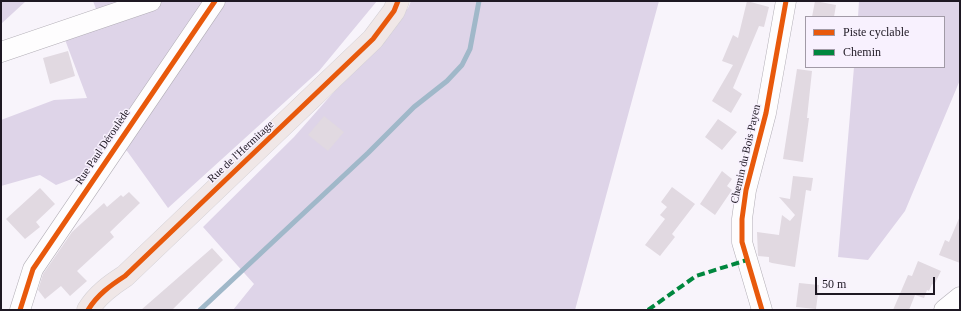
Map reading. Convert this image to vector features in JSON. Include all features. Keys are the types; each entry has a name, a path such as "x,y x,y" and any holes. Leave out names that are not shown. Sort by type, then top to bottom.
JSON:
{"main road":[{"name":"Rue de l'Hermitage","path":"88,310 94,300 111,285 125,276 374,39 394,11 398,1"},
{"name":"Rue de l'Hermitage","path":"93,310 117,289 125,276"}],"street":[{"path":"1,52 151,1"},
{"name":"Rue Paul Déroulède","path":"20,310 33,269 215,1"},
{"name":"Chemin du Bois Payen","path":"762,310 742,242 742,219 746,190 766,113 786,1"},
{"path":"944,310 960,296"}],"shaded area":[{"path":"1,1 26,1 1,24"},
{"path":"93,1 377,1 319,71 168,208 127,151 113,141 85,174 56,185 40,175 1,186 1,120 54,100 87,98 64,37 102,25"},
{"path":"411,1 659,1 575,310 233,310 254,284 203,227 294,137 408,8"},
{"path":"859,1 960,1 960,80 905,211 868,260 838,257 854,68 945,68 945,16 858,16"}],"building":[{"path":"747,1 769,7 764,27 759,26 733,88 742,94 731,113 712,101 733,65 722,61 733,35 738,38"},
{"path":"815,1 836,5 834,16 812,16"},
{"path":"68,51 75,76 50,84 43,58"},
{"path":"797,69 812,71 807,118 809,118 803,162 783,159"},
{"path":"324,116 344,132 328,151 308,135"},
{"path":"718,119 737,132 722,150 705,137"},
{"path":"722,171 732,179 727,186 732,190 715,215 700,204"},
{"path":"793,176 813,178 811,191 806,190 795,267 772,263 769,262 769,257 758,256 757,232 779,235 782,215 790,221 795,215 779,197 790,199"},
{"path":"672,187 695,204 672,234 675,237 660,256 645,245 665,219 660,215 667,207 661,202"},
{"path":"40,188 55,204 36,222 40,227 25,239 6,219"},
{"path":"129,192 140,203 110,232 114,237 77,271 87,281 70,296 61,286 45,299 38,290 43,274 72,232 104,203 107,207 121,195 123,197"},
{"path":"960,216 960,263 939,255 945,240 949,242"},
{"path":"212,248 223,260 172,310 141,310"},
{"path":"918,261 941,271 934,285 932,284 929,291 927,290 924,298 915,295 909,310 893,310 908,275 912,276"},
{"path":"799,283 819,285 816,309 796,307"}],"waterway":[{"path":"200,310 368,153 414,107 447,81 462,65 470,49 479,1"}],"marked path":[{"path":"648,310 696,276 747,260"}],"cycle path":[{"path":"20,310 33,269 215,1"},
{"path":"88,310 100,295 125,276 373,39 394,11 398,1"},
{"path":"762,310 742,242 742,219 746,190 766,113 786,1"}]}
